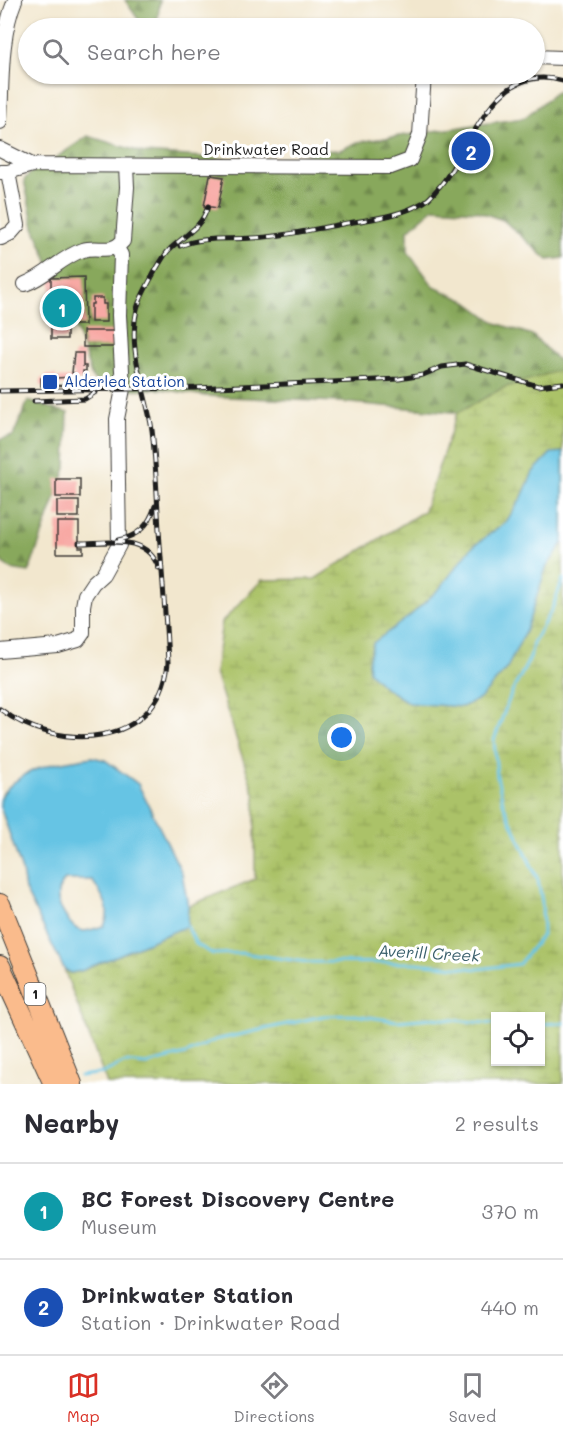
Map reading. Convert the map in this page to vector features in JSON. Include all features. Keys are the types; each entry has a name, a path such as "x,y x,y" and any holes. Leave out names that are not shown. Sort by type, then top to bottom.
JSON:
{"highway":[{"name":"1","path":"0,904 72,1084"},
{"name":"1","path":"0,966 54,1084"}],"street":[{"path":"0,122 5,38 9,14 15,0"},
{"path":"545,57 563,58"},
{"name":"Drinkwater Road","path":"4,172 32,165 391,167 410,160 420,135 423,84"},
{"name":"Drinkwater Road","path":"0,149 32,165"},
{"path":"25,284 45,275 75,253 86,249 117,248 123,241 126,166"},
{"path":"1,238 11,233 18,225 4,172"},
{"path":"0,651 58,646 78,640 83,633 85,595 103,574 119,545 117,419 123,389 119,315 121,255 117,248"}],"green space":[{"path":"125,0 160,0 158,18 137,18"},
{"path":"563,91 563,258 548,260 503,220 477,211 434,208 408,230 408,252 434,287 466,301 496,323 532,335 559,361 563,388 486,415 339,402 206,396 162,389 109,390 92,378 81,342 34,227 24,180 40,163 48,163 88,136 144,153 288,163 315,151 340,150 358,142 524,118 556,92"},
{"path":"563,369 563,1084 107,1084 64,969 71,973 81,971 186,926 188,906 255,879 255,796 215,673 222,622 262,580 315,579 424,511 457,413 503,388"},
{"path":"28,401 68,413 66,468 29,572 10,569 0,560 0,439 13,436"}],"water":[{"path":"563,452 563,543 546,568 526,630 507,668 480,699 462,707 409,703 384,687 369,672 368,662 373,643 411,615 440,588 471,548 506,522 522,497 533,472 551,453"},
{"path":"92,757 105,760 138,784 182,873 188,906 187,926 81,971 71,973 64,969 25,890 22,871 0,806 3,793 22,776 51,764","holes":["65,880 92,880 105,902 106,920 104,926 79,930 65,916 59,904 58,891"]}],"building":[{"path":"210,175 224,177 218,208 204,206"},
{"path":"84,277 85,325 67,325 67,339 51,339 51,315 49,315 48,303 51,303 51,278"},
{"path":"93,298 103,298 103,304 106,304 106,322 91,322"},
{"path":"83,331 116,331 116,347 83,347"},
{"path":"74,353 83,353 83,366 86,366 86,371 83,371 83,380 74,380 74,373 72,373"},
{"path":"45,375 56,375 56,378 73,377 73,385 41,386 41,378 46,378"},
{"path":"56,479 80,479 80,497 56,497"},
{"path":"57,501 79,501 79,517 57,517"},
{"path":"57,522 79,522 79,547 83,547 83,553 57,553"}],"waterway":[{"name":"Averill Creek","path":"187,926 196,944 213,954 241,953 307,962 416,963 478,969 519,964 543,934 542,902 538,880 504,806 497,777 494,740 511,694 530,658 533,643 552,609 563,579"},
{"name":"Averill Creek","path":"80,1076 103,1073 125,1062 146,1064 186,1054 215,1040 323,1016 354,1015 397,1021 432,1018 491,1024"},
{"name":"Averill Creek","path":"545,1024 563,1023"}],"railway":[{"path":"545,79 563,81"},
{"path":"180,246 207,240 284,235 382,217 414,207 431,196 440,186 488,110 502,94 517,84"},
{"path":"0,709 23,723 49,732 76,736 102,735 126,727 146,713 161,691 168,663 155,468 152,430 138,370 134,340 135,325 139,304 161,261 169,250 197,226 208,206"},
{"path":"0,391 195,388 399,379 423,375 442,367 465,364 538,386 563,383"},
{"path":"34,401 85,399 96,392"},
{"path":"118,540 142,529 150,519 155,506"},
{"path":"79,543 125,542 136,545 146,550 159,569"}],"place":[{"name":"Drinkwater Station","path":"471,151"},
{"name":"BC Forest Discovery Centre","path":"62,308"},
{"name":"Alderlea Station","path":"50,382"}]}
